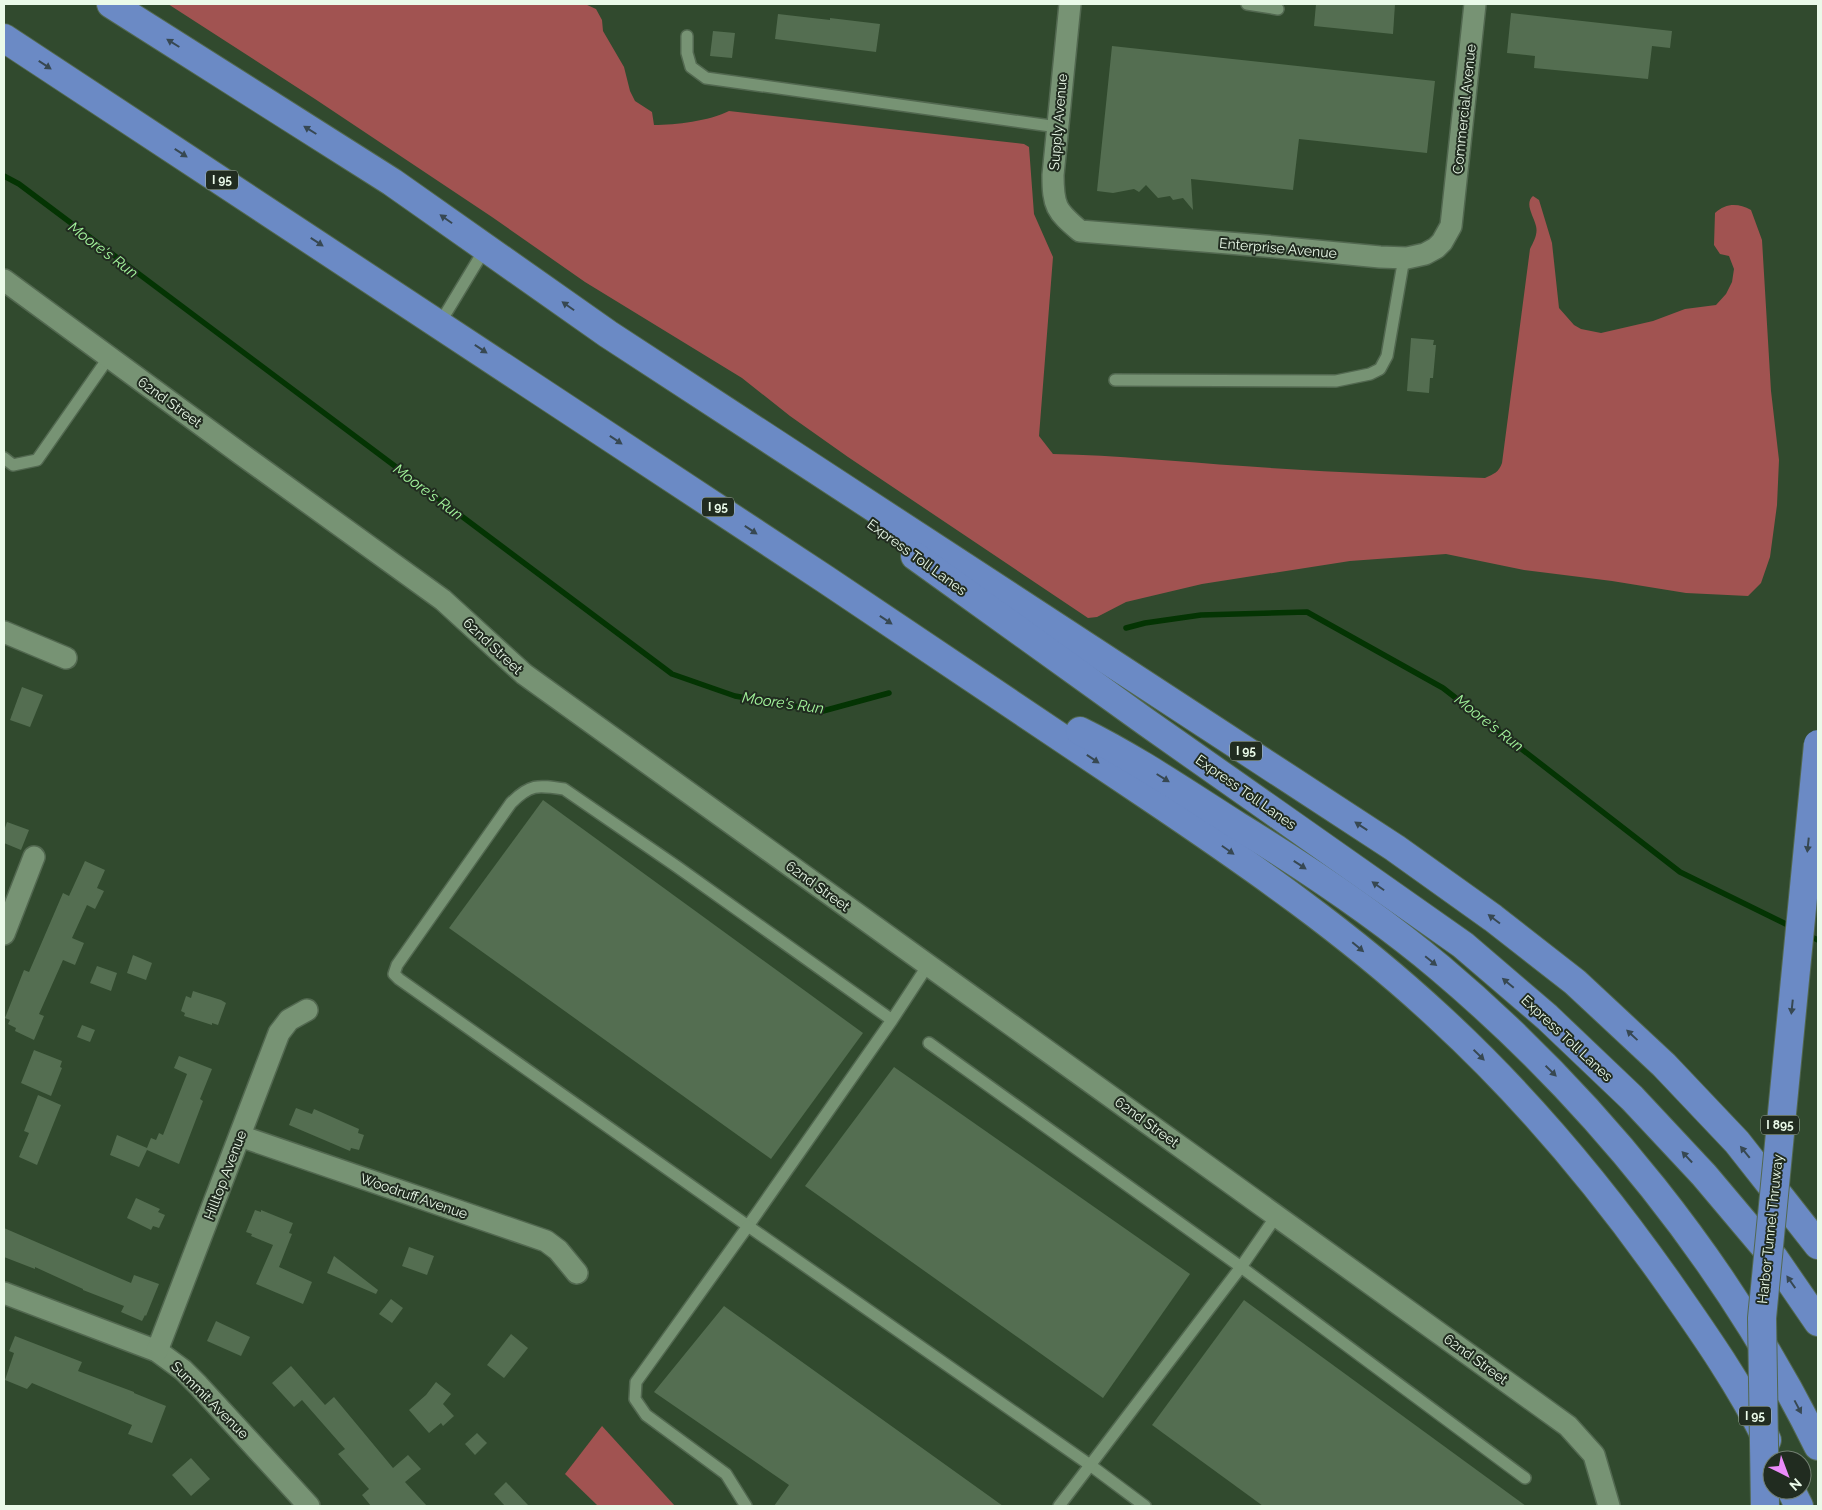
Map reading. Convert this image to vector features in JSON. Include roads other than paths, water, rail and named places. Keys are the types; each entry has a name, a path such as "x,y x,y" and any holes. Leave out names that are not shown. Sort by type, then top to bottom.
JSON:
{"highway":[{"name":"I 95","path":"111,4 392,182 608,334 1395,848 1493,918 1575,982 1664,1064 1737,1142 1818,1245"},
{"name":"I 95","path":"4,38 440,322 995,693 1190,824 1289,894 1341,934 1416,996 1486,1063 1574,1159 1634,1233 1731,1376 1756,1417 1772,1450"},
{"name":"Express Toll Lanes","path":"608,334 1146,722 1462,945 1547,1017 1632,1098 1704,1175 1774,1258 1818,1322"},
{"path":"995,693 1094,738 1132,759 1283,854 1388,927 1490,1012 1582,1104 1626,1154 1667,1206 1733,1297 1777,1369 1818,1446"},
{"name":"Harbor Tunnel Thruway","path":"1766,1506 1762,1318 1818,744"}],"street":[{"name":"Supply Avenue","path":"1070,4 1053,175 1053,196 1061,215 1080,231"},
{"name":"Commercial Avenue","path":"1453,215 1475,4"},
{"name":"Enterprise Avenue","path":"1080,231 1404,258 1425,254 1436,248 1451,226 1453,215"},
{"name":"62nd Street","path":"4,280 443,600 524,674 1568,1426 1594,1455 1609,1506"},
{"path":"4,632 66,658"},
{"path":"4,934 34,857"},
{"name":"Hilltop Avenue","path":"157,1351 279,1033 289,1020 307,1010"},
{"name":"Woodruff Avenue","path":"240,1136 546,1241 558,1250 577,1274"},
{"name":"Summit Avenue","path":"4,1293 157,1351 183,1370 198,1385 309,1506"}],"lane":[{"path":"1247,4 1278,9"},
{"path":"686,36 687,53 691,67 706,78 1058,127"},
{"path":"440,322 486,247"},
{"path":"1115,380 1336,381 1370,374 1380,369 1387,356 1404,258"},
{"path":"4,458 13,465 37,460 109,357"},
{"path":"892,1020 660,855 564,789 556,788 535,787 526,789 511,803 397,965 394,974 748,1226 1090,1465 1145,1506"},
{"path":"746,1506 726,1474 646,1415 635,1399 636,1382 892,1020 928,964"},
{"path":"929,1043 1241,1267 1525,1478"},
{"path":"1058,1506 1241,1267 1277,1216"}],"waterway":[{"name":"Moore's Run","path":"4,176 19,184 672,674 735,696 823,711 889,693"},
{"name":"Moore's Run","path":"1126,628 1145,623 1201,615 1307,612 1443,688 1680,872 1792,927"},
{"name":"Moore's Run","path":"1807,935 1818,940"}]}
